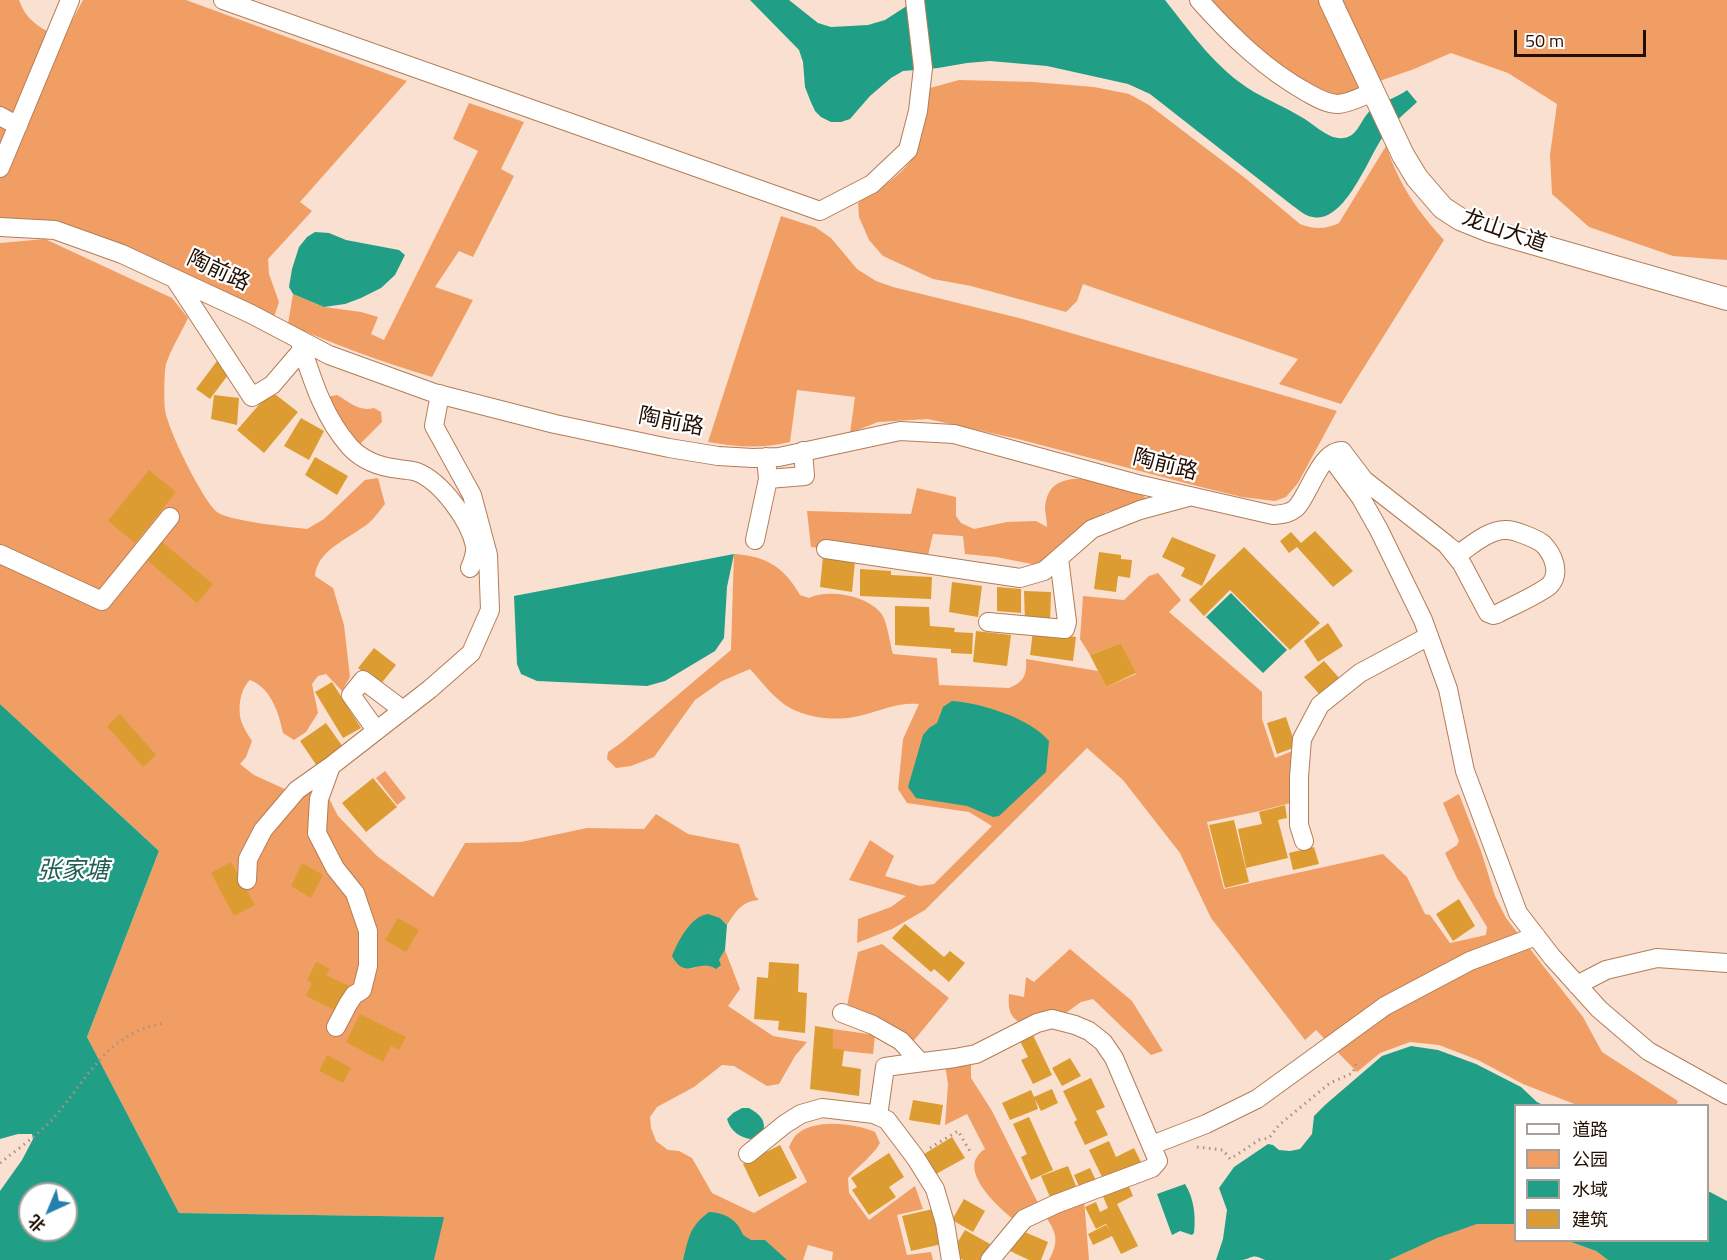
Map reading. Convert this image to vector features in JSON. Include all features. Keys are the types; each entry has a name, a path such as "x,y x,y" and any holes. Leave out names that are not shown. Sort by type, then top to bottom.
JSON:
{"main road":[{"name":"龙山大道","path":"1330,0 1403,155 1425,189 1443,208 1460,219 1490,231 1727,299"}],"street":[{"path":"0,168 70,0"},
{"path":"223,0 820,211 872,184 908,150 918,111 923,68 915,0"},
{"path":"1199,0 1259,60 1291,84 1336,104 1373,92"},
{"path":"0,116 18,126"},
{"name":"陶前路","path":"0,227 55,230 122,254 251,314 301,345 440,394 555,424 669,448 718,456 779,457 900,431 954,434 1190,496 1274,515 1287,514 1296,508 1314,477 1330,456"},
{"path":"175,279 252,397 272,385 301,345"},
{"path":"247,880 248,859 263,830 297,790 430,689 471,653 490,610 469,529 458,510 437,486 417,472 368,461 350,447 330,419 301,345"},
{"path":"440,394 434,426 472,495 477,559"},
{"path":"768,479 805,476 803,451"},
{"path":"1448,546 1462,564 1488,613 1493,615 1550,585 1556,574 1553,558 1542,543 1507,529 1494,531 1460,553 1456,552 1364,480 1342,451 1336,451 1330,456 1361,498 1423,620 1448,689 1465,771 1518,913 1599,1009 1648,1051 1727,1095"},
{"path":"755,540 768,479 766,457"},
{"path":"826,549 1020,578 1044,571 1092,529 1140,510 1190,496"},
{"path":"0,554 102,601 170,517"},
{"path":"988,622 1065,629 1067,622 1059,558"},
{"path":"1304,841 1299,825 1302,739 1320,705 1360,673 1429,636"},
{"path":"376,730 351,694 363,680 403,710"},
{"path":"331,765 319,800 317,833 335,868 355,893 368,931 368,966 362,990 354,995 336,1027"},
{"path":"1152,1145 1206,1124 1257,1099 1385,1006 1470,961 1536,936"},
{"path":"1577,985 1606,970 1657,958 1727,963"},
{"path":"842,1013 873,1025 901,1041 920,1062"},
{"path":"878,1116 885,1067 976,1054 1037,1023 1052,1019 1089,1031 1103,1042 1114,1058 1158,1161 1152,1168 1056,1204 1024,1219 990,1260"},
{"path":"748,1154 801,1113 822,1108 878,1116 886,1120 915,1157 935,1189 945,1223 951,1260"}],"path":[{"path":"0,1163 56,1116 106,1052 131,1032 164,1023"},
{"path":"1193,1145 1222,1150 1230,1159 1259,1140 1269,1138 1279,1125 1330,1083 1353,1073 1356,1064"},
{"path":"915,1157 958,1131 971,1153"}],"green space":[{"path":"0,0 19,0 31,20 62,39 83,0 186,0 407,81 300,202 312,211 268,259 269,274 279,302 274,317 0,220"},
{"path":"1209,0 1727,0 1727,260 1673,256 1589,227 1552,194 1550,155 1557,104 1508,73 1451,53 1414,69 1334,97 1294,84"},
{"path":"959,80 1033,82 1094,87 1129,94 1149,105 1245,178 1300,224 1316,228 1330,227 1339,223 1386,146 1410,196 1444,240 1341,404 1279,384 1298,359 1083,284 1077,301 1066,312 971,286 933,279 883,256 869,240 859,217 858,203 890,181 911,161 921,137 930,88"},
{"path":"469,103 524,122 501,169 514,176 473,257 459,251 435,287 473,300 432,377 359,353 288,324 293,294 324,307 361,312 378,317 371,334 384,340 478,151 453,139"},
{"path":"781,216 815,227 831,238 857,269 876,281 893,287 1023,319 1337,411 1298,483 1286,497 1275,501 1242,497 1018,439 928,419 878,422 850,433 855,397 797,390 790,442 769,446 749,446 708,442"},
{"path":"45,239 172,298 188,318 166,364 165,410 172,433 186,464 217,512 246,521 307,529 324,519 365,480 378,478 385,504 370,522 328,551 317,567 315,576 333,588 344,625 350,677 342,691 326,674 318,676 312,684 318,713 306,732 294,740 283,733 269,695 250,680 240,700 240,718 252,741 246,757 240,764 254,775 289,791 320,781 338,816 377,856 433,897 465,843 521,842 587,828 644,829 656,814 688,834 739,844 755,896 759,900 744,905 727,925 720,918 692,969 701,964 710,965 719,960 725,950 740,989 728,1006 773,1036 807,1042 795,1056 779,1084 767,1086 734,1066 722,1065 694,1087 657,1107 650,1117 656,1141 668,1150 679,1151 692,1158 712,1193 754,1213 807,1182 789,1147 795,1136 813,1126 823,1124 856,1126 875,1132 880,1143 848,1178 849,1193 869,1220 915,1186 923,1209 897,1215 907,1255 931,1252 933,1260 832,1260 833,1252 808,1245 803,1260 434,1260 443,1217 179,1213 87,1037 159,851 0,704 0,243"},
{"path":"337,395 363,409 374,408 381,412 382,422 361,443 362,448 357,446 326,397"},
{"path":"1089,478 1139,492 1146,498 1146,503 1106,512 1037,565 965,554 963,536 933,534 927,560 811,547 807,511 911,514 917,488 956,497 956,516 961,523 974,529 1007,522 1036,521 1047,527 1045,507 1054,486 1066,480"},
{"path":"734,554 765,560 781,570 800,595 809,598 826,594 846,595 873,606 885,620 893,654 937,658 939,685 1009,688 1023,677 1026,659 1098,671 1106,687 1136,674 1121,643 1090,655 1080,639 1083,596 1124,600 1149,576 1158,573 1181,600 1169,612 1262,692 1262,719 1275,758 1295,750 1294,802 1207,822 1224,889 1383,854 1407,877 1425,914 1430,915 1450,943 1486,935 1487,927 1457,878 1445,853 1459,841 1443,803 1459,794 1495,896 1506,918 1583,1017 1602,1052 1678,1101 1677,1104 1574,1104 1523,1084 1478,1060 1439,1045 1410,1042 1380,1053 1357,1072 1316,1030 1305,1040 1211,918 1180,853 1123,780 1087,748 925,910 892,929 857,943 858,919 891,907 906,896 849,880 870,840 894,856 885,876 920,886 934,884 992,826 969,812 907,803 898,789 903,739 919,704 896,706 851,718 816,717 784,705 750,669 722,681 695,700 654,757 631,766 616,768 607,759 608,752 731,650"},
{"path":"385,771 406,798 397,805 376,778"},
{"path":"882,944 949,998 911,1044 847,1006 858,952"},
{"path":"1070,949 1132,1001 1163,1051 1151,1055 1093,999 1081,1002 1063,1015 1022,1024 1014,1018 1009,1008 1009,994 1024,997 1026,977 1034,982"},
{"path":"833,1029 875,1035 873,1054 833,1048"},
{"path":"971,1060 971,1078 992,1111 1040,1207 1013,1219 989,1196 976,1176 974,1166 977,1157 985,1149 967,1114 945,1125 948,1084 945,1064"},
{"path":"1084,1199 1089,1260 1049,1260 1055,1247 1055,1236 1044,1214"},
{"path":"1477,1224 1514,1224 1514,1242 1571,1242 1596,1251 1608,1260 1389,1260 1437,1237"}],"water":[{"path":"750,0 789,0 818,23 831,27 868,25 885,20 916,0 1165,0 1205,50 1240,83 1297,114 1333,137 1343,138 1352,135 1371,110 1407,90 1417,102 1384,135 1346,200 1325,216 1313,217 1293,206 1150,94 1128,84 1047,66 990,61 903,71 870,96 850,119 831,122 815,111 810,100 805,87 803,62 799,50"},
{"path":"315,232 329,233 346,240 399,250 405,255 395,275 381,288 345,304 324,307 293,294 289,287 299,247 307,237"},
{"path":"734,554 727,587 724,638 715,651 665,681 647,686 537,681 521,674 517,664 514,596"},
{"path":"1231,593 1287,650 1263,673 1206,617"},
{"path":"952,701 1004,713 1030,725 1049,741 1046,772 999,816 993,817 967,806 916,798 908,787 923,735 937,723 943,707"},
{"name":"张家塘","path":"0,704 159,851 87,1037 179,1213 444,1217 434,1260 0,1260 0,1191 22,1160 33,1139 32,1134 18,1134 0,1139"},
{"path":"708,914 720,918 727,925 725,950 719,960 721,965 716,969 710,966 682,967 672,956 691,924"},
{"path":"1411,1046 1438,1050 1476,1064 1521,1087 1541,1104 1514,1104 1514,1224 1477,1224 1437,1238 1389,1260 1265,1260 1255,1256 1242,1260 1216,1260 1223,1239 1227,1210 1219,1188 1234,1167 1268,1144 1279,1150 1300,1149 1312,1134 1314,1116 1382,1056"},
{"path":"742,1108 749,1108 763,1121 763,1133 753,1139 737,1134 728,1123 727,1119"},
{"path":"1185,1184 1194,1207 1194,1233 1192,1235 1180,1231 1172,1235 1157,1194"},
{"path":"1709,1192 1727,1201 1727,1260 1608,1260 1596,1251 1571,1242 1709,1242"},
{"path":"709,1212 730,1218 743,1235 751,1240 765,1240 787,1260 683,1260 694,1228"}],"building":[{"path":"217,361 231,371 210,399 196,389"},
{"path":"271,391 298,412 264,453 237,430"},
{"path":"214,395 239,398 237,425 211,419"},
{"path":"301,418 324,431 309,460 284,446"},
{"path":"315,457 348,476 337,495 305,475"},
{"path":"149,470 176,492 135,543 108,521"},
{"path":"1315,531 1353,571 1333,587 1297,547 1289,553 1280,541 1291,532 1301,543"},
{"path":"1172,537 1216,555 1202,586 1181,576 1185,568 1162,557"},
{"path":"162,542 213,584 197,603 147,560"},
{"path":"1244,547 1320,623 1290,650 1230,590 1204,616 1189,600"},
{"path":"1099,552 1121,555 1121,559 1132,560 1130,578 1118,576 1116,592 1094,589"},
{"path":"823,556 855,561 852,592 820,587"},
{"path":"860,569 891,571 891,575 932,577 931,599 860,596"},
{"path":"952,582 982,586 978,617 949,612"},
{"path":"997,587 1021,589 1021,613 997,611"},
{"path":"1024,591 1051,592 1050,623 1025,621"},
{"path":"895,606 929,607 930,626 955,628 954,632 973,633 972,654 951,653 951,649 895,645"},
{"path":"1328,623 1343,646 1318,662 1304,641"},
{"path":"976,631 1011,635 1007,666 973,662"},
{"path":"1033,631 1076,637 1073,661 1030,655"},
{"path":"1121,643 1136,673 1106,687 1090,655"},
{"path":"374,648 396,665 380,685 358,668"},
{"path":"1324,661 1341,680 1321,696 1304,677"},
{"path":"332,682 361,728 343,738 315,692"},
{"path":"120,714 156,755 143,767 107,726"},
{"path":"1286,717 1296,747 1277,754 1267,723"},
{"path":"326,723 343,747 317,766 300,741"},
{"path":"373,778 397,807 366,832 342,803"},
{"path":"1285,805 1287,818 1278,820 1288,858 1246,868 1238,829 1262,824 1259,812"},
{"path":"1234,820 1249,882 1225,888 1209,825"},
{"path":"1314,847 1319,864 1293,870 1289,853"},
{"path":"231,862 255,905 234,916 211,873"},
{"path":"302,863 323,875 311,898 291,886"},
{"path":"1459,899 1475,926 1453,941 1436,914"},
{"path":"398,918 419,930 406,952 385,940"},
{"path":"905,924 944,957 950,951 965,963 949,982 934,969 931,972 892,938"},
{"path":"316,962 330,969 326,975 349,986 337,1011 306,996 312,983 307,980"},
{"path":"769,962 799,964 798,992 807,993 805,1033 778,1030 779,1021 754,1019 757,977 768,978"},
{"path":"360,1014 406,1037 399,1050 391,1046 383,1062 346,1042"},
{"path":"815,1026 833,1029 833,1048 844,1050 842,1066 861,1069 859,1096 810,1089"},
{"path":"1032,1033 1052,1075 1033,1084 1021,1060 1028,1057 1019,1039"},
{"path":"327,1055 351,1068 343,1083 319,1071"},
{"path":"1070,1058 1081,1076 1062,1086 1052,1068"},
{"path":"1091,1078 1105,1107 1096,1111 1108,1135 1085,1145 1074,1122 1077,1120 1063,1091"},
{"path":"1052,1089 1058,1103 1041,1111 1035,1099 1038,1109 1010,1120 1002,1103 1031,1090 1034,1097"},
{"path":"913,1100 943,1105 940,1125 909,1120"},
{"path":"1029,1117 1053,1170 1031,1180 1021,1157 1027,1154 1013,1124"},
{"path":"952,1137 965,1158 936,1174 924,1154"},
{"path":"1109,1141 1116,1157 1134,1148 1142,1164 1104,1181 1089,1150"},
{"path":"780,1145 797,1178 759,1197 743,1164"},
{"path":"889,1153 904,1177 889,1187 896,1197 869,1215 852,1190 857,1187 851,1178"},
{"path":"1068,1166 1076,1186 1050,1197 1041,1176"},
{"path":"1090,1168 1098,1185 1081,1191 1074,1175"},
{"path":"1127,1182 1133,1196 1117,1204 1138,1246 1121,1254 1112,1236 1093,1245 1088,1234 1106,1225 1110,1231 1106,1224 1096,1229 1085,1207 1096,1202 1100,1212 1108,1208 1101,1192"},
{"path":"964,1199 985,1211 973,1232 952,1220"},
{"path":"933,1209 942,1244 911,1251 902,1216"},
{"path":"965,1230 990,1244 981,1260 963,1260 951,1253"},
{"path":"1020,1230 1048,1242 1041,1260 1029,1260 1010,1251"}]}
